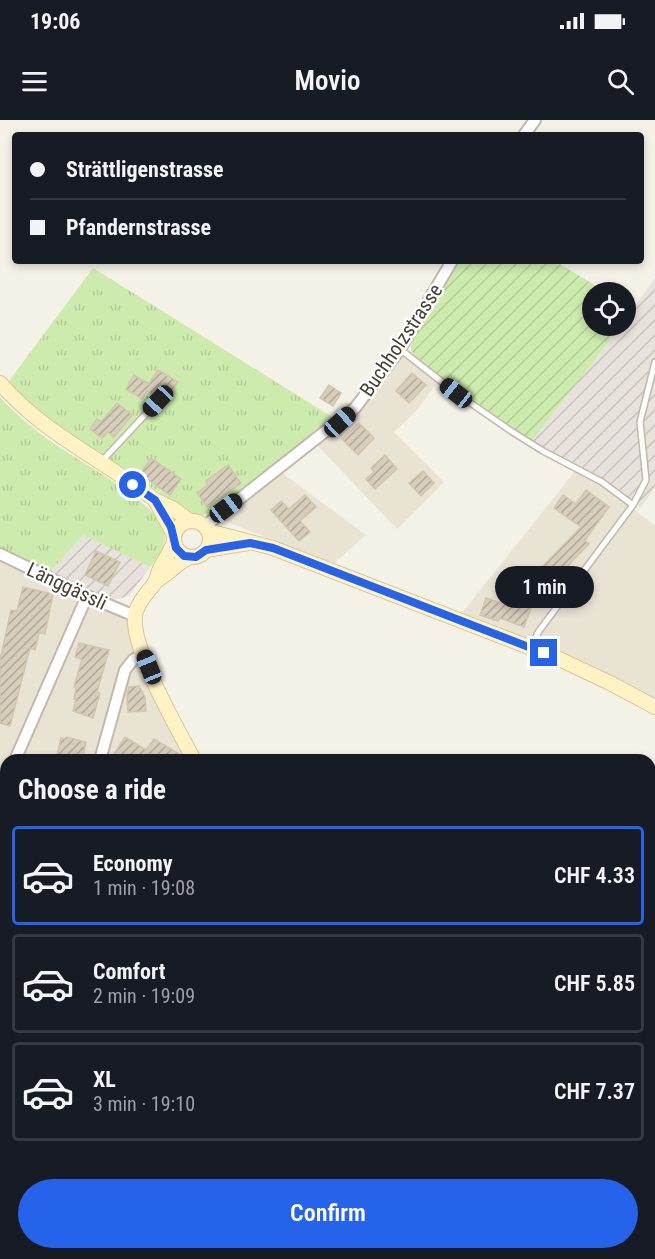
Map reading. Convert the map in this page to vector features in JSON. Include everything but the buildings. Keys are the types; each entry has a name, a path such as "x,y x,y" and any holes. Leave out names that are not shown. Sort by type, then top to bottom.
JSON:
{"main road":[{"path":"0,383 32,415 100,464 190,521 250,543 273,548 583,669 655,707"},
{"path":"155,500 179,553 190,557"},
{"path":"156,581 159,569 171,551 180,525 190,521"},
{"path":"191,754 158,690 143,654 135,631 135,616 138,605 156,581 180,562 202,555 210,541 207,529"},
{"path":"206,550 250,543"}],"street":[{"name":"Buchholzstrasse","path":"207,529 348,415 369,392 400,349 450,264"},
{"name":"Länggässli","path":"0,556 135,616"},
{"path":"18,754 87,596"},
{"path":"102,754 125,670 133,660 143,654"}],"lane":[{"path":"400,349 456,393 511,431 543,451 602,482 633,505"},
{"path":"530,648 538,631 633,505 646,480 640,422 655,362"},
{"path":"100,464 158,401"}],"shaded area":[{"path":"655,278 655,487 641,507 590,471 531,442 613,336 636,336 636,305"},
{"path":"401,357 408,359 437,383 417,410 394,432 444,482 397,529 318,446 365,404"},
{"path":"576,470 624,501 655,526 655,700 587,665 462,613"},
{"path":"281,472 366,535 333,564 220,519"},
{"path":"83,535 150,567 129,596 110,601 50,572"},
{"path":"0,554 135,616 134,626 191,754 0,754"}],"green space":[{"path":"456,264 560,264 590,282 582,282 582,336 613,336 531,442 482,410 415,356 411,350 411,343 434,307"},
{"path":"93,268 337,420 263,477 209,513 202,515 188,513 158,491 53,424 26,402 9,381"},
{"path":"0,397 41,434 133,496 158,519 164,530 165,541 150,567 83,535 50,572 0,548"}],"route":[{"path":"133,485 155,500 171,527 176,548 184,556 196,557 202,555 206,550 250,543 273,548 544,653"}]}
